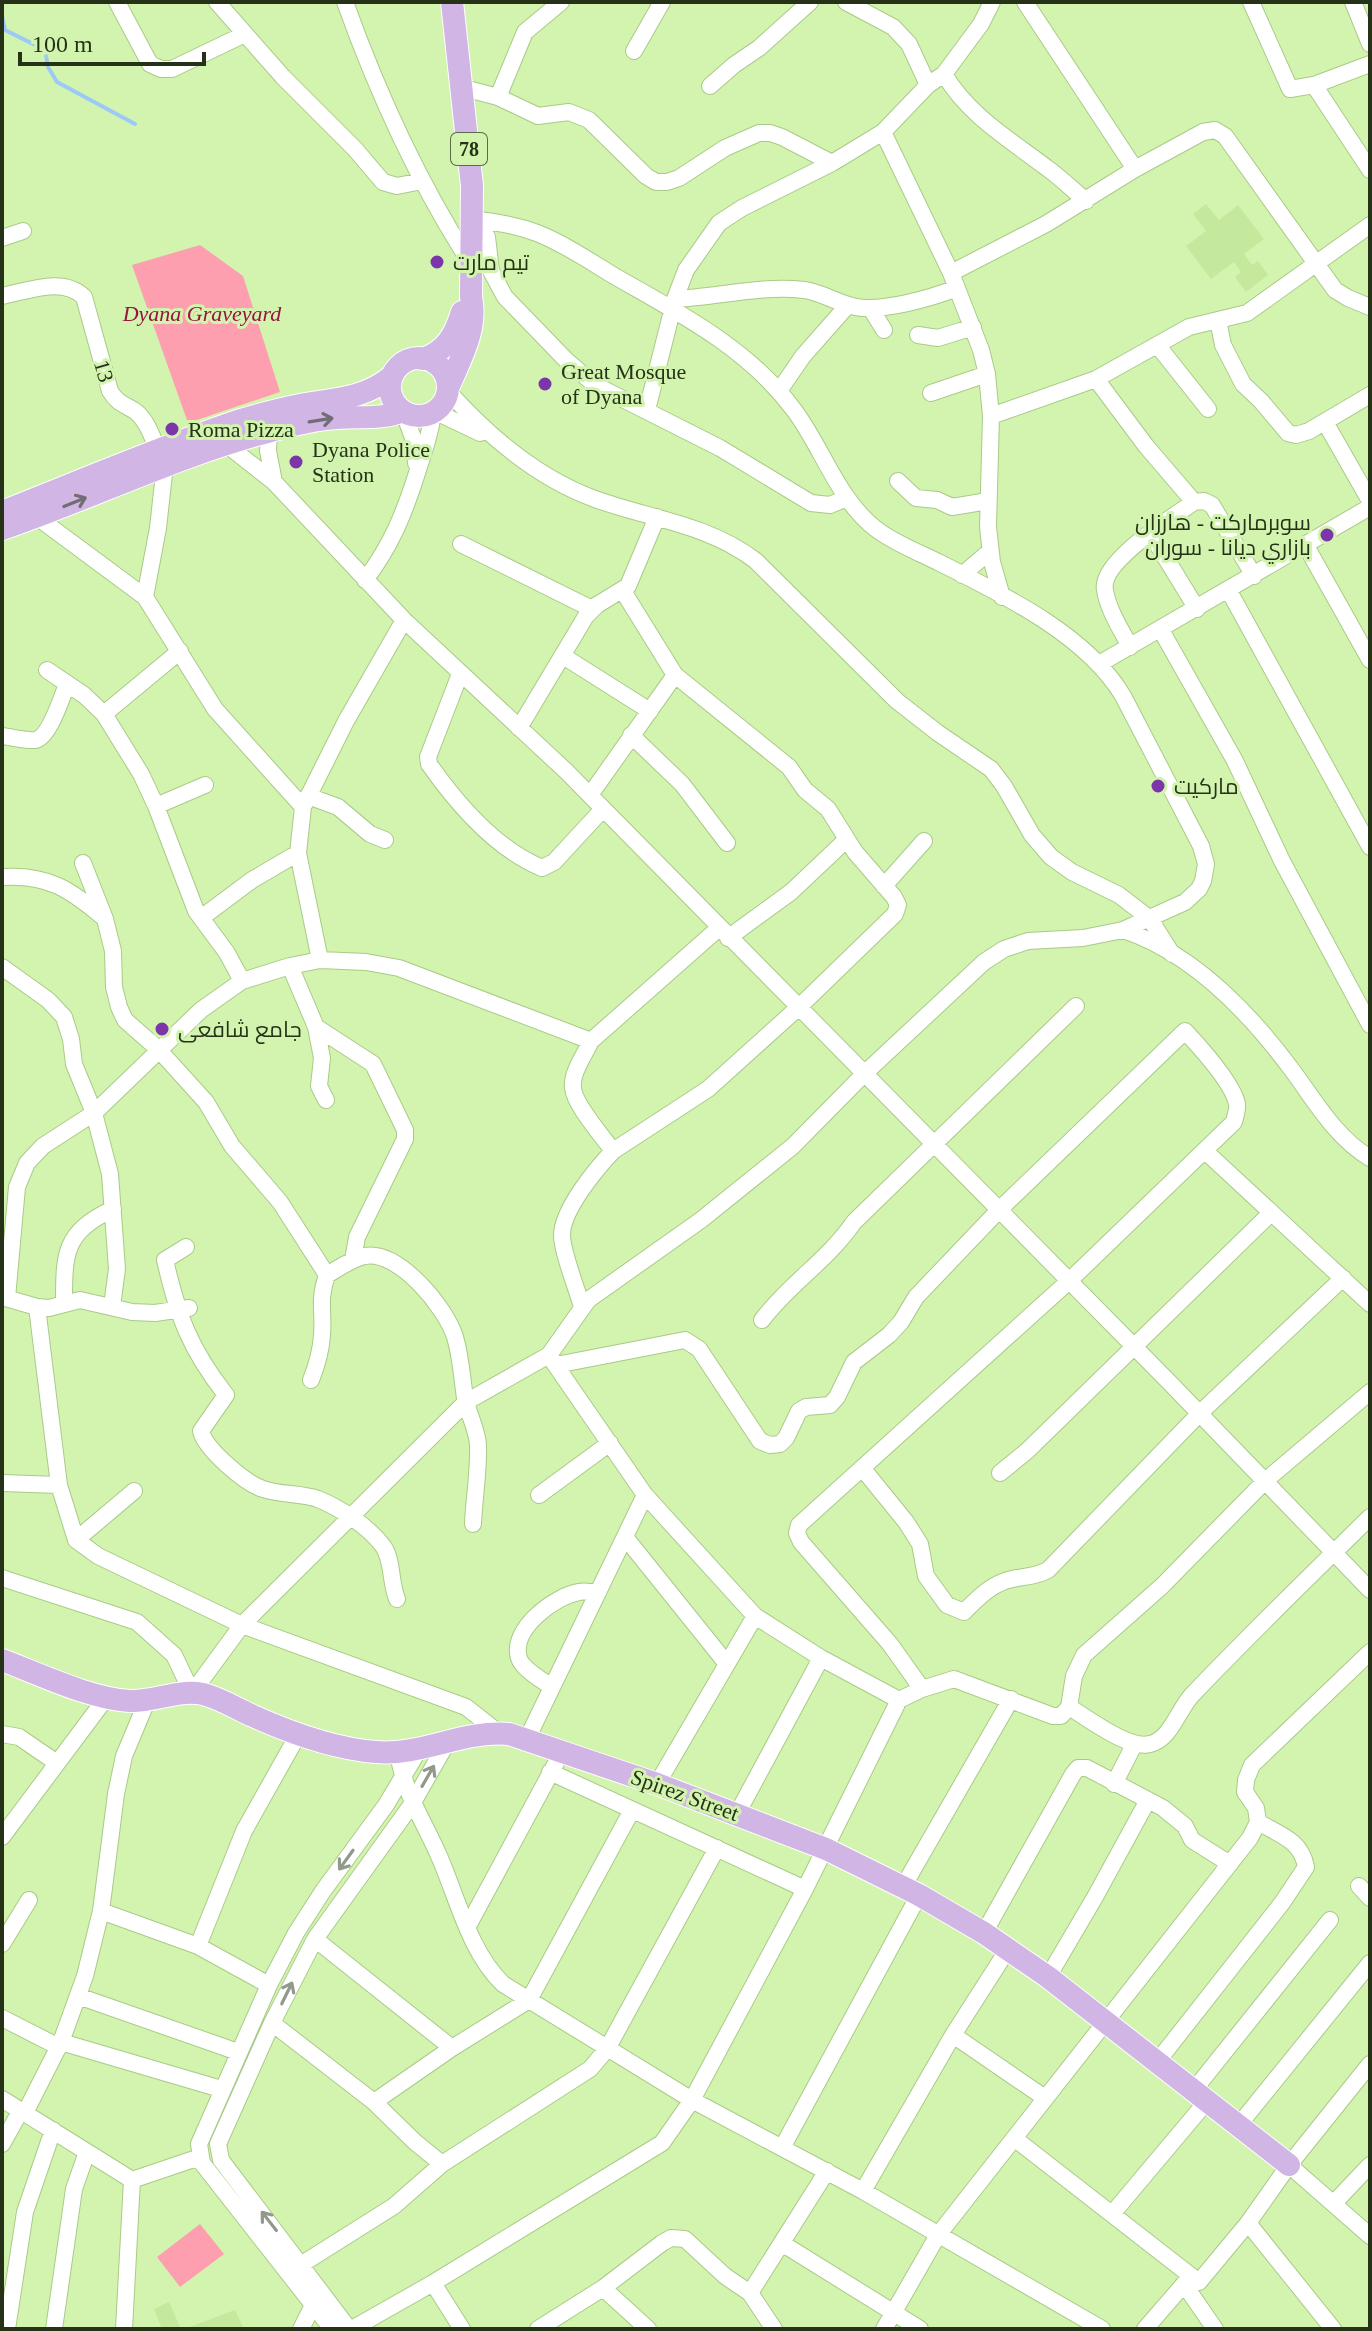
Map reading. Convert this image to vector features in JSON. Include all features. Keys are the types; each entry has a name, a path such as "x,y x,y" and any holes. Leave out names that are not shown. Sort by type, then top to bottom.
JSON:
{"main road":[{"name":"78","path":"452,2 472,186 471,297"},
{"path":"2,529 37,517 161,458 278,410 356,396 379,386 401,364 438,352 450,341 471,297"},
{"path":"392,376 391,396 403,411 418,416 434,412 445,400 471,329 471,297"},
{"path":"423,359 441,369 448,389"},
{"path":"2,512 161,458 335,418 385,417 403,411"},
{"name":"Spirez Street","path":"2,1660 106,1698 147,1701 192,1693 208,1695 256,1718 349,1747 409,1750 499,1733 527,1739 737,1814 826,1849 911,1891 984,1933 1048,1977 1289,2165"}],"street":[{"path":"117,2 150,64 161,69 172,69 245,34"},
{"path":"217,2 383,182 397,186 422,181"},
{"path":"345,2 387,107 422,181 471,264"},
{"path":"498,97 525,32 561,2"},
{"path":"634,51 662,2"},
{"path":"710,86 759,48 810,2"},
{"path":"846,2 893,27 909,44 928,85"},
{"path":"647,410 686,270 719,223 883,132 928,85 944,74 981,24 992,2"},
{"path":"1025,2 1135,169"},
{"path":"1251,2 1286,86 1294,89 1314,85 1370,64"},
{"path":"1353,2 1370,44"},
{"path":"944,74 952,88 981,120 1049,169 1086,201"},
{"path":"1314,85 1370,170"},
{"path":"460,87 498,97 538,116 569,112 589,120 656,182 679,178 725,148 759,133 782,137 832,163"},
{"path":"675,304 750,292 802,290 871,309 922,301 1135,169 1203,132 1215,130 1225,136 1335,290 1370,307"},
{"path":"883,132 954,281 973,327 987,374 991,416 990,551 1002,597"},
{"path":"472,222 507,224 538,234 675,304 729,345 779,391 806,425 847,498 883,534 1051,625 1099,664 1123,696 1204,854 1205,873 1199,889 1185,902 1150,919 1123,930 1083,938 1028,941 993,954 864,1074 793,1146 701,1220 588,1300 553,1360"},
{"path":"472,222 487,237 491,271 505,297 595,385 720,448 811,503 830,505 847,498"},
{"path":"991,416 1096,379 1189,327 1247,313 1370,225"},
{"path":"2,238 23,231"},
{"name":"13","path":"2,296 65,284 77,289 84,297 110,391 115,401 136,412 147,426 161,458"},
{"path":"779,391 803,356 848,305"},
{"path":"871,309 884,330"},
{"path":"1218,320 1223,345 1243,384 1288,433 1296,435 1325,422 1370,395"},
{"path":"918,335 938,338 973,327"},
{"path":"1158,346 1208,409"},
{"path":"931,393 987,374"},
{"path":"1096,379 1146,446 1194,502"},
{"path":"448,389 496,441"},
{"path":"403,411 415,443 416,475"},
{"path":"365,580 400,526 430,434 434,412 496,441 565,486 602,502 719,537 756,561 897,701 991,769 1032,835 1051,857 1072,872 1119,895 1150,919 1172,954"},
{"path":"1325,422 1370,501"},
{"path":"269,431 268,454 274,482"},
{"path":"227,445 274,482 404,620 590,795 1200,1413 1370,1590"},
{"path":"145,597 160,515 161,458"},
{"path":"898,481 916,498 933,499 952,507 988,501"},
{"path":"1130,647 1104,588 1106,574 1120,559 1194,502 1204,501 1212,505 1254,576"},
{"path":"1099,664 1370,507"},
{"path":"37,517 145,597 215,709 306,801 338,807 365,830 385,840"},
{"path":"519,728 592,609 623,591 632,580 657,517"},
{"path":"1151,534 1197,609"},
{"path":"461,544 592,609"},
{"path":"1306,546 1370,660"},
{"path":"962,575 990,551"},
{"path":"582,1307 562,1236 565,1219 589,1179 613,1151 708,1089 799,1007 895,914 897,901 846,840 828,809 805,790 781,760 675,675 623,591"},
{"path":"1229,591 1370,847"},
{"path":"320,960 298,853 306,801 346,721 404,620"},
{"path":"1161,630 1235,761 1282,861 1370,1025"},
{"path":"104,714 180,651"},
{"path":"563,656 650,711"},
{"path":"47,670 84,695 104,714 141,774 183,882 201,918 227,953 242,981"},
{"path":"460,674 428,757 429,764 483,828 529,863 542,868 554,862 603,809"},
{"path":"590,795 675,675"},
{"path":"2,736 41,738 47,732 67,684"},
{"path":"631,735 682,784 727,843"},
{"path":"156,806 205,785"},
{"path":"613,1151 572,1089 574,1076 591,1041 724,933 791,892 846,840"},
{"path":"884,886 924,841"},
{"path":"201,918 252,880 298,853"},
{"path":"83,863 105,919 113,951 114,987 125,1020 158,1049 206,1102 232,1146 280,1202 327,1275"},
{"path":"2,877 26,875 55,883 105,919"},
{"path":"1123,930 1172,954 1246,1012 1330,1122 1370,1158"},
{"path":"183,1309 132,1312 80,1300 49,1308 5,1297 17,1187 27,1163 43,1146 94,1113 201,1010 242,981 320,960 366,962 399,968 591,1041"},
{"path":"290,966 316,1027 322,1058 319,1086 326,1100"},
{"path":"2,967 48,1000 64,1017 74,1064 94,1113 110,1174 117,1269 112,1306"},
{"path":"762,1320 780,1296 840,1241 854,1222 1076,1006"},
{"path":"316,1027 373,1064 405,1130 405,1139 357,1237 353,1260"},
{"path":"2,1578 137,1622 174,1655 192,1693 242,1625 466,1402 553,1360 685,1340 699,1349 760,1441 770,1445 780,1444 799,1411 806,1407 830,1405 854,1362 889,1335 916,1297 999,1210 1185,1031 1207,1055 1237,1105 1234,1122 1069,1281 799,1525 797,1533 820,1566 890,1644 922,1689"},
{"path":"1205,1151 1370,1304"},
{"path":"64,1303 64,1265 73,1239 81,1227 113,1209"},
{"path":"1000,1473 1027,1451 1271,1213"},
{"path":"186,1247 165,1260 202,1365 226,1395 201,1431 203,1438 235,1471 260,1488 315,1498 350,1518 383,1546 389,1558 390,1583 397,1599"},
{"path":"311,1380 319,1359 322,1331 320,1295 327,1275 368,1255 389,1260 425,1289 448,1320 455,1338 466,1402 475,1428 478,1445 473,1524"},
{"path":"863,1469 920,1544 926,1576 947,1605 964,1612 984,1593 1005,1581 1037,1576 1048,1570 1200,1413 1343,1278"},
{"path":"37,1307 59,1485 76,1540 98,1556 242,1625 466,1707 499,1733"},
{"path":"553,1360 645,1495 755,1616 821,1658 899,1700"},
{"path":"448,1741 412,1804 315,1939 272,2023 221,2136 218,2152 350,2329 433,2283 662,2143 692,2100 805,1889 899,1700 954,1679 1053,1716 1061,1716 1069,1707 1074,1676 1084,1655 1162,1586 1265,1481 1370,1392"},
{"path":"539,1495 610,1443"},
{"path":"2,1483 59,1485"},
{"path":"76,1540 134,1491"},
{"path":"527,1739 645,1495"},
{"path":"1069,1707 1134,1745 1161,1741 1188,1699 1370,1517"},
{"path":"625,1537 727,1664"},
{"path":"552,1687 520,1661 518,1653 522,1636 538,1612 579,1592 598,1593"},
{"path":"657,1784 755,1616"},
{"path":"884,2329 938,2235 1250,1838 1258,1822 1256,1808 1245,1792 1252,1765 1370,1652"},
{"path":"737,1814 821,1658"},
{"path":"2,1837 106,1698"},
{"path":"782,2148 1011,1699"},
{"path":"2,2144 60,2044 78,1996 101,1911 124,1756 147,1701"},
{"path":"198,1946 244,1831 299,1733"},
{"path":"2,1734 19,1737 57,1763"},
{"path":"1114,1784 1134,1745"},
{"path":"332,2329 208,2171 200,2157 199,2144 269,1985 309,1912 402,1779 409,1750"},
{"path":"468,1926 562,1751"},
{"path":"984,1933 1078,1768 1087,1768 1173,1815 1185,1826 1192,1840 1230,1864"},
{"path":"550,1772 805,1889"},
{"path":"402,1779 484,1961 496,1977 692,2100 863,2191 1102,2329"},
{"path":"1048,1977 1148,1800"},
{"path":"374,2102 529,2000 632,1810"},
{"path":"1157,2062 1282,1903 1306,1867 1303,1853 1297,1845 1258,1822"},
{"path":"302,2264 394,2206 442,2164 581,2077 607,2049 717,1848"},
{"path":"2,1944 29,1900"},
{"path":"101,1911 198,1946 269,1985"},
{"path":"1112,2214 1330,1920"},
{"path":"315,1939 452,2048"},
{"path":"863,2191 953,2035 1008,1949"},
{"path":"1238,2126 1370,1963"},
{"path":"78,1996 238,2052"},
{"path":"2,2018 60,2044 221,2089"},
{"path":"272,2023 374,2102 442,2164"},
{"path":"953,2035 1045,2098"},
{"path":"1145,2329 1248,2223 1289,2165 1370,2064"},
{"path":"2,2099 132,2180"},
{"path":"7,2329 25,2212 53,2130"},
{"path":"1014,2138 1112,2214 1192,2283 1215,2329"},
{"path":"54,2329 74,2189 87,2152"},
{"path":"132,2180 200,2157"},
{"path":"1289,2165 1370,2236"},
{"path":"1334,2203 1370,2165"},
{"path":"750,2293 827,2171"},
{"path":"124,2329 132,2180"},
{"path":"1248,2223 1333,2329"},
{"path":"538,2329 603,2288 662,2243 677,2237 685,2239 725,2276 750,2293 774,2329"},
{"path":"783,2244 920,2329"},
{"path":"433,2283 462,2329"},
{"path":"603,2288 648,2329"},
{"path":"301,2329 313,2305"}],"shaded area":[{"path":"1206,204 1219,220 1238,205 1264,239 1244,254 1252,265 1258,261 1268,275 1246,292 1235,277 1241,272 1234,262 1211,279 1186,246 1206,231 1193,214"},
{"path":"169,2302 181,2329 162,2329 154,2309"},
{"path":"235,2310 244,2329 184,2329"}],"green space":[{"name":"Dyana Graveyard","path":"200,245 243,276 280,392 188,423 132,265"},
{"path":"200,2224 224,2254 180,2287 157,2257"}],"waterway":[{"path":"2,16 5,30 45,50 48,67 57,82 135,124"}],"place":[{"name":"تیم مارت","path":"437,262"},
{"name":"Great Mosque of Dyana","path":"545,384"},
{"name":"Roma Pizza","path":"172,429"},
{"name":"Dyana Police Station","path":"296,462"},
{"name":"سوبرماركت - هارزان بازاري ديانا - سوران","path":"1327,535"},
{"name":"ماركيت","path":"1158,786"},
{"name":"جامع شافعی","path":"162,1029"}]}
